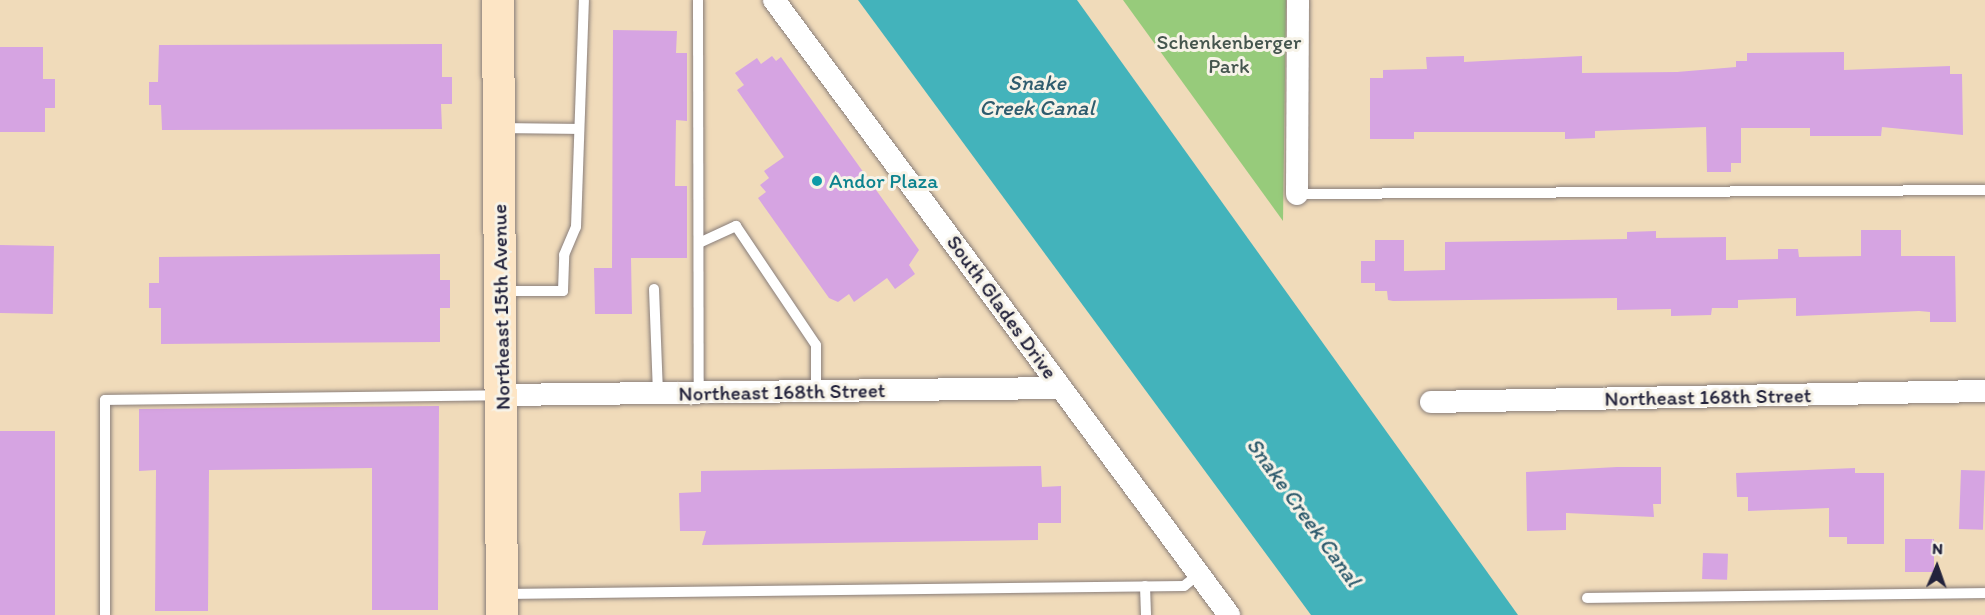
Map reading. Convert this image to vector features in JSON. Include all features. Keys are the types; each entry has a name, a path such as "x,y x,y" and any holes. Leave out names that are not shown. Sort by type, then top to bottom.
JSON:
{"street":[{"name":"Northeast 15th Avenue","path":"498,0 502,604"},
{"name":"South Glades Drive","path":"774,0 1229,615"},
{"path":"1297,194 1298,0"},
{"name":"Northeast 168th Street","path":"502,395 1061,388"},
{"name":"Northeast 168th Street","path":"1431,402 1985,392"}],"lane":[{"path":"501,291 563,291 564,255 576,227 584,0"},
{"path":"698,0 699,393"},
{"path":"499,128 579,129"},
{"path":"1297,194 1985,190"},
{"path":"699,243 736,226 816,345 816,391"},
{"path":"654,289 658,393"},
{"path":"105,615 105,400 502,395"},
{"path":"502,604 1184,586 1199,574"},
{"path":"1145,586 1146,615"},
{"path":"1587,598 1985,593"}],"green space":[{"name":"Schenkenberger Park","path":"1123,0 1286,0 1283,221"}],"water":[{"name":"Snake Creek Canal","path":"858,0 1077,0 1518,615 1311,615"}],"building":[{"path":"613,30 677,31 676,53 687,53 687,121 676,120 675,186 687,186 687,258 631,258 632,314 595,314 594,268 612,268"},
{"path":"442,44 442,77 452,77 452,104 441,104 442,129 162,130 161,105 149,105 149,82 158,82 159,45"},
{"path":"0,47 43,47 43,79 55,79 55,108 45,108 45,132 0,132"},
{"path":"1844,52 1844,70 1950,66 1950,74 1962,74 1963,135 1882,127 1881,136 1810,136 1810,128 1741,128 1741,163 1731,163 1731,172 1707,172 1706,127 1595,131 1595,138 1565,139 1565,132 1414,132 1414,139 1370,139 1370,78 1383,78 1383,70 1427,69 1426,57 1464,56 1464,62 1582,56 1582,73 1677,72 1736,67 1736,61 1747,61 1747,53"},
{"name":"Andor Plaza","path":"772,56 776,61 781,57 919,250 909,265 915,274 895,289 887,278 854,302 849,294 838,302 829,298 758,198 766,192 760,185 769,178 764,171 784,157 737,90 744,85 735,73 757,58 761,64"},
{"path":"1861,230 1901,230 1901,256 1955,256 1956,322 1930,322 1930,312 1919,311 1796,316 1796,298 1738,300 1738,308 1712,308 1711,315 1671,316 1671,309 1617,310 1617,298 1393,301 1388,300 1387,291 1375,291 1375,283 1361,283 1361,261 1375,261 1375,240 1404,240 1404,271 1445,270 1445,242 1627,239 1627,232 1656,231 1656,238 1726,237 1726,260 1778,259 1778,249 1798,249 1799,257 1861,256"},
{"path":"0,245 54,246 53,314 0,313"},
{"path":"440,254 440,280 450,280 450,308 440,308 440,342 161,344 161,308 149,308 149,283 159,283 159,257"},
{"path":"439,406 438,610 372,610 372,468 209,470 208,611 155,611 156,470 139,471 139,409"},
{"path":"0,431 55,431 55,615 0,615"},
{"path":"1041,466 1042,487 1061,486 1061,523 1038,523 1038,540 702,545 706,531 680,531 679,493 701,492 701,471"},
{"path":"1661,467 1661,504 1653,504 1654,517 1566,513 1566,530 1527,531 1526,472"},
{"path":"1855,468 1855,473 1884,473 1884,544 1847,544 1847,537 1829,537 1829,508 1748,511 1748,497 1737,497 1736,473"},
{"path":"1961,470 1985,471 1983,530 1959,529"},
{"path":"1905,539 1934,539 1934,572 1905,572"},
{"path":"1703,553 1728,554 1727,580 1702,579"}],"place":[{"name":"Andor Plaza","path":"817,181"}]}
